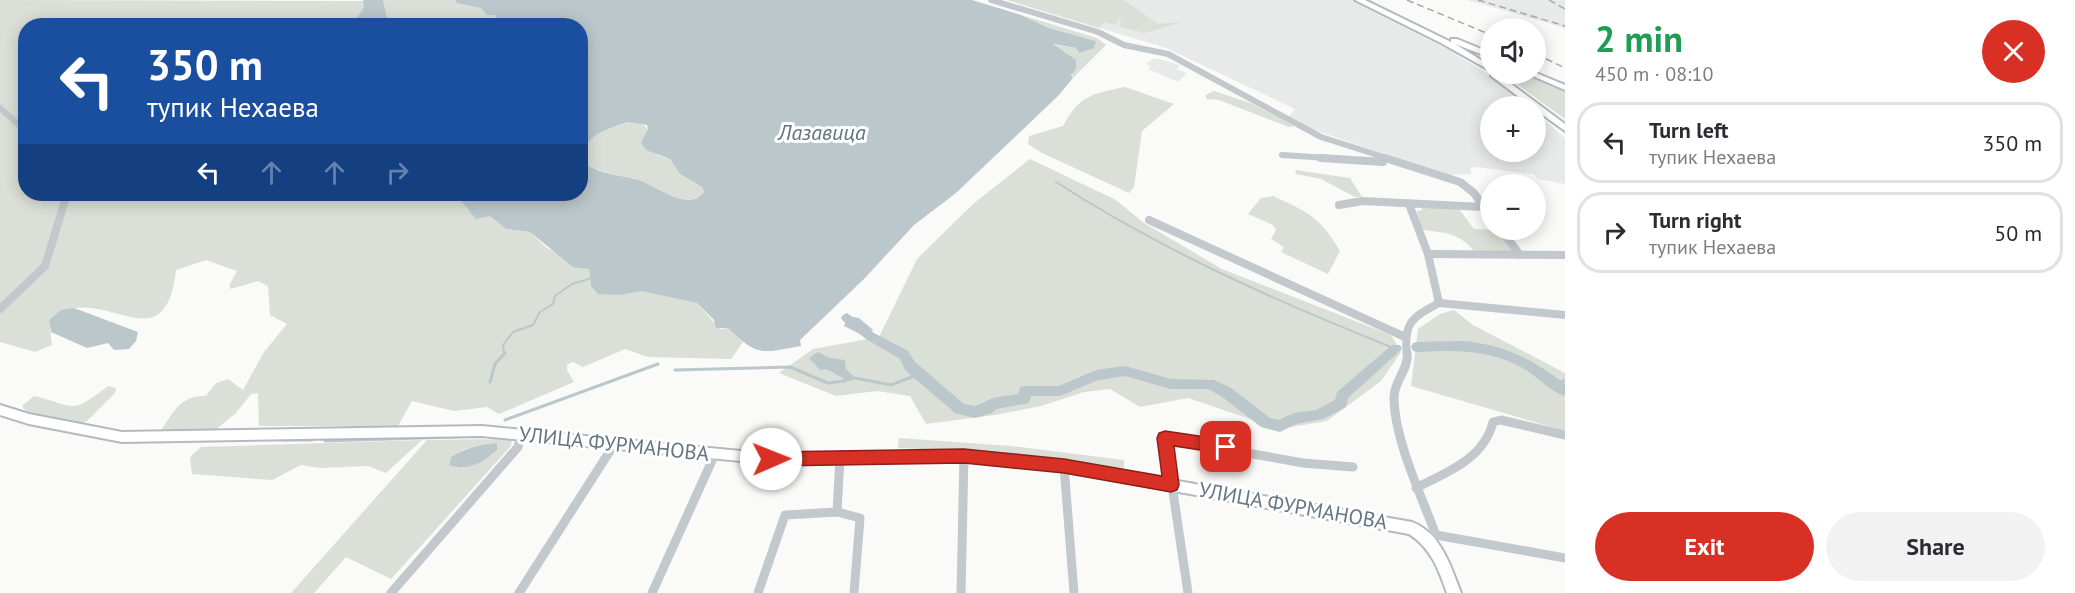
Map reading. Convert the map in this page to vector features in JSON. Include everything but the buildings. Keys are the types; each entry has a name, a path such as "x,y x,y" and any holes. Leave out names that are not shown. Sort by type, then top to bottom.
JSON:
{"main road":[{"path":"1359,0 1412,25 1480,62"},
{"path":"1412,25 1480,52"},
{"path":"1546,80 1565,88"},
{"path":"1509,84 1524,96"},
{"path":"1511,84 1565,121"},
{"path":"1546,113 1565,128"},
{"path":"1546,116 1565,134"},
{"name":"УЛИЦА ФУРМАНОВА","path":"0,410 29,419 122,436 482,431 771,459 964,456 1064,466 1397,523 1431,536"},
{"path":"1431,536 1454,593"}],"street":[{"path":"991,0 1098,32 1125,45 1168,54 1321,137 1460,183 1474,193 1480,202"},
{"path":"0,108 18,124"},
{"path":"1282,155 1358,162 1390,161"},
{"path":"0,309 45,266 65,201"},
{"path":"1340,205 1363,201 1480,207"},
{"path":"1409,204 1428,254 1439,303"},
{"path":"1149,220 1405,337"},
{"path":"1509,240 1520,255"},
{"path":"1428,254 1565,255"},
{"path":"1431,536 1398,427 1394,395 1408,361 1405,337 1413,319 1439,303 1565,315"},
{"path":"1416,488 1454,468 1476,451 1486,442 1492,431 1493,422 1501,420 1565,435"},
{"path":"391,593 518,447 521,434"},
{"path":"1188,593 1165,438 1226,447 1283,461 1324,467 1353,467"},
{"path":"519,593 615,443"},
{"path":"652,593 715,454"},
{"path":"961,593 964,456"},
{"path":"837,512 840,458"},
{"path":"1064,466 1074,593"},
{"path":"758,593 785,515 837,512 860,518 854,593"},
{"name":"УЛИЦА ФУРМАНОВА","path":"1431,536 1565,558"}],"shaded area":[{"path":"0,0 364,1 364,7 357,18 18,18 18,201 461,201 469,211 490,216 506,229 530,232 547,248 589,269 591,286 621,295 641,291 697,303 720,329 728,328 743,342 731,359 648,357 625,349 583,367 573,362 567,365 567,370 574,382 499,414 487,407 454,411 412,401 398,426 259,426 258,393 251,394 236,413 214,431 160,432 178,406 197,396 206,396 216,383 228,379 243,390 264,352 287,324 270,315 268,286 258,281 231,289 229,286 237,271 206,260 176,270 169,299 158,314 144,319 89,308 69,309 49,320 52,345 35,352 0,342"},
{"path":"383,0 455,0 458,3 481,7 487,15 495,15 496,18 387,18"},
{"path":"1007,0 1351,0 1451,51 1480,69 1480,84 1502,84 1516,96 1480,96 1480,162 1546,162 1546,122 1565,138 1565,184 1546,180 1546,174 1476,167 1470,168 1472,174 1445,175 1300,125 1289,117 1295,109 1166,48"},
{"path":"1007,0 1124,0 1158,24 1182,22 1145,33 1118,26 1122,21 1119,20 1115,25 1104,22 1099,28"},
{"path":"1467,0 1565,0 1565,29 1546,23 1546,18 1530,18"},
{"path":"1021,15 1097,38 1106,45 1073,78 1068,54 1053,45 1077,48 1077,52 1096,41 1049,28"},
{"path":"1154,58 1180,65 1177,69 1187,73 1178,82 1148,69 1151,66 1146,64"},
{"path":"1546,82 1565,90 1565,119 1546,105 1546,96 1533,96 1517,84 1546,84"},
{"path":"1125,87 1174,104 1142,131 1134,187 1129,193 1042,153 1028,144 1029,136 1063,126 1081,102 1104,91"},
{"path":"1214,91 1253,104 1294,126 1289,127 1219,100 1206,99 1206,95"},
{"path":"630,122 643,125 649,131 657,155 670,159 680,174 702,187 704,192 697,198 688,200 679,198 635,179 604,172 588,165 588,142 596,135"},
{"path":"1030,159 1116,200 1144,223 1222,269 1391,335 1401,352 1381,381 1327,421 1279,429 1188,398 1140,407 1110,389 1084,392 1041,406 995,415 926,424 910,396 877,391 836,396 779,373 813,349 879,337 917,259 973,204"},
{"path":"1295,170 1350,178 1362,197 1355,197 1321,179 1296,174"},
{"path":"1273,196 1312,217 1326,230 1340,251 1328,274 1281,252 1284,247 1271,239 1276,230 1273,225 1248,214 1261,198"},
{"path":"1421,206 1459,209 1474,229 1480,229 1480,240 1504,240 1512,251 1474,251 1457,237 1421,230 1417,211 1422,210"},
{"path":"1454,310 1473,325 1565,373 1565,431 1411,386 1418,329 1440,314"},
{"path":"108,386 116,388 115,393 87,421 79,425 29,414 22,406 34,396 66,405 79,405"},
{"path":"899,438 1011,446 1124,460 1124,469 1009,453 898,448"},
{"path":"512,439 511,446 391,579 346,557 314,593 291,593 427,440","holes":["497,443 497,450 475,464 463,466 449,464 451,457 473,447"]},
{"path":"422,440 386,473 368,466 319,468 301,465 272,480 192,474 190,457 201,447"}],"water":[{"path":"363,0 383,0 387,18 357,18 364,7"},
{"name":"Лазавица","path":"455,0 972,0 1021,15 1049,28 1096,41 1094,48 1079,53 1076,48 1053,44 1076,60 1076,69 1071,75 1073,78 1059,95 956,193 914,225 864,279 800,340 801,346 768,351 746,344 728,328 716,328 714,320 697,303 641,291 621,295 598,294 591,286 589,269 573,267 530,232 506,229 490,216 476,219 461,201 588,201 588,166 635,179 680,199 697,198 704,192 702,187 680,174 670,159 646,150 641,143 648,129 647,125 629,122 612,127 596,135 588,143 588,18 496,18 495,15 487,15 481,8 457,3"},
{"path":"74,308 138,332 136,341 129,349 114,350 108,343 87,348 51,332 49,320 61,310"},
{"path":"848,316 859,318 873,330 868,338 844,326"},
{"path":"818,352 830,358 845,360 846,369 856,379 844,382 843,378 826,369 820,370 809,358"},
{"path":"497,443 497,450 475,465 456,467 449,465 451,457 462,451 478,445"}],"waterway":[{"path":"1056,182 1179,253 1265,294 1396,349"},
{"path":"504,354 503,345 513,332 533,325 540,312 553,304 555,296 572,284 592,278"},
{"name":"Лазавица","path":"847,318 870,336 904,355 910,366 960,409 975,412 987,409 993,404 1024,399 1025,391 1060,391 1096,375 1125,371 1171,384 1209,384 1226,392 1266,423 1280,426 1294,419 1318,415 1341,403 1342,396 1396,349"},
{"name":"Лазавица","path":"1417,347 1462,346 1496,351 1512,356 1528,365 1565,391"},
{"path":"490,382 495,364 505,353"},
{"path":"505,420 658,364"},
{"path":"675,370 790,367 828,383 845,381"},
{"path":"855,378 891,385 919,374"},
{"name":"Лазавица","path":"1556,384 1565,380"},
{"path":"325,441 484,436"},
{"path":"283,440 312,440"}],"railway":[{"path":"1407,0 1480,30"},
{"path":"1478,0 1565,26"},
{"path":"1549,0 1565,9"},
{"path":"1546,59 1565,68"}],"route":[{"path":"771,459 964,456 1064,466 1171,485 1165,438 1226,447"}]}
